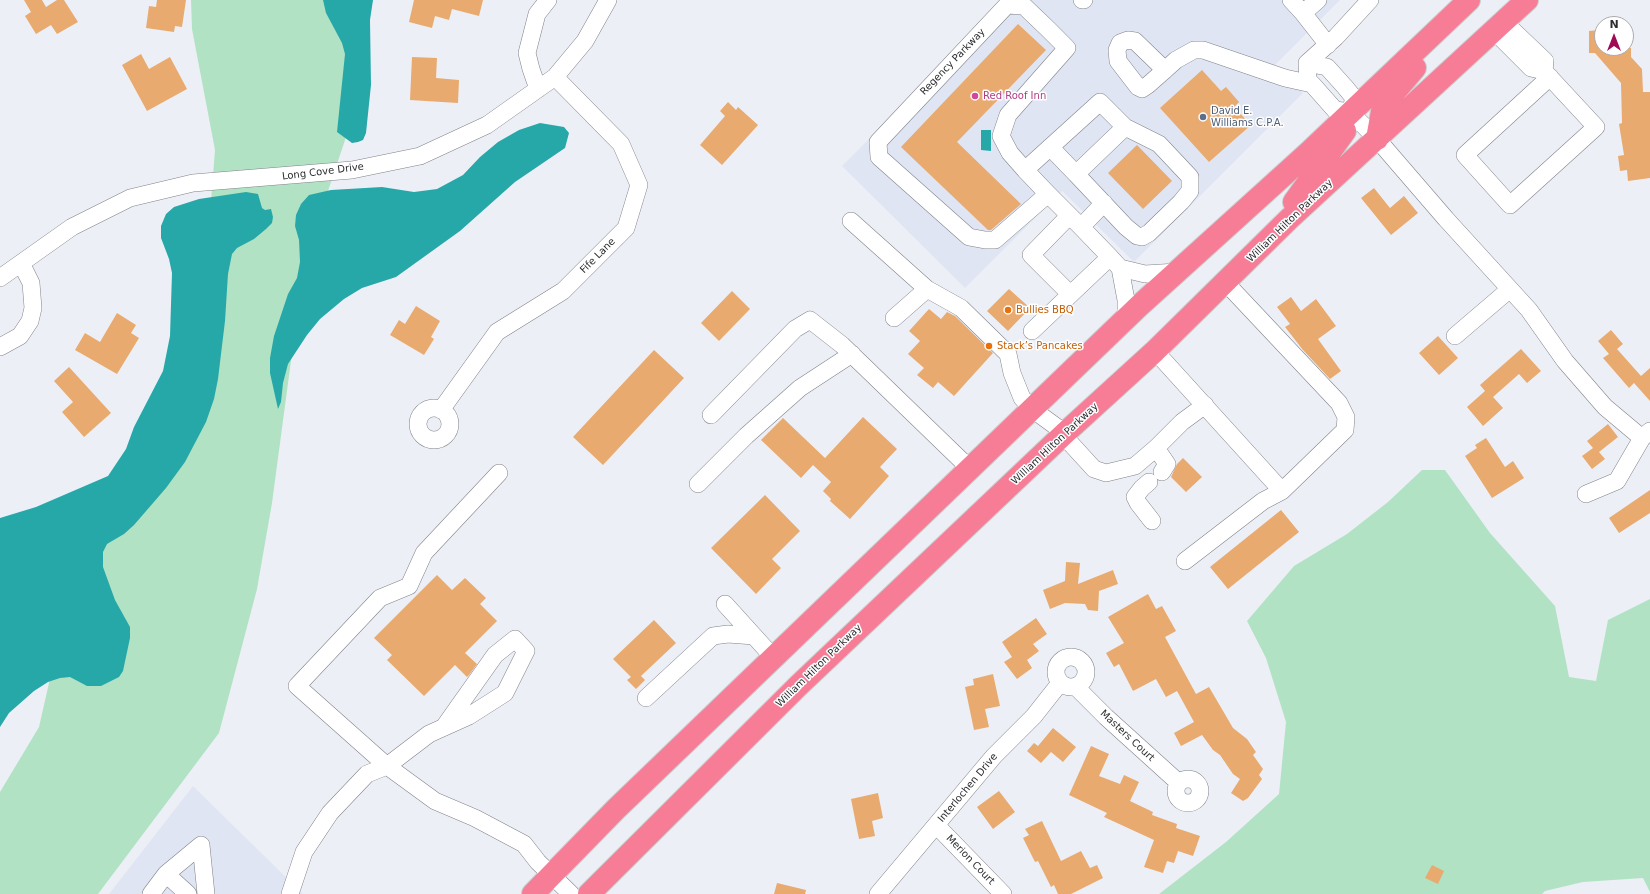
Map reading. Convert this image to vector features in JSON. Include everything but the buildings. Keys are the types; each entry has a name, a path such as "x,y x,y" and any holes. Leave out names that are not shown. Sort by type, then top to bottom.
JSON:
{"highway":[{"path":"533,894 616,809 972,466 1176,272 1307,154 1469,0"},
{"path":"1377,139 1382,106 1474,0"},
{"name":"William Hilton Parkway","path":"589,894 798,686 1064,434 1155,351 1290,219 1512,13"},
{"path":"1259,250 1344,134 1350,112"}],"street":[{"path":"538,89 527,53 537,14 548,0"},
{"name":"Long Cove Drive","path":"0,278 72,227 130,198 193,183 352,170 420,156 487,125 555,77 585,41 607,0"},
{"path":"1292,0 1328,45"},
{"path":"1303,13 1318,0"},
{"path":"1307,63 1328,45 1370,0"},
{"name":"Regency Parkway","path":"1048,194 995,240 969,237 879,157 878,142 1007,5 1024,6 1066,48 1008,115 1002,136 1010,153 1025,170 1115,262"},
{"path":"1512,13 1531,68 1547,74 1596,127 1510,205 1465,155 1547,74"},
{"path":"1166,70 1186,53 1194,50 1203,50 1285,78 1312,84"},
{"path":"1307,63 1327,67 1346,87 1354,98 1350,112"},
{"path":"1307,63 1308,80 1335,110 1350,112 1377,139 1446,219 1529,310 1565,361 1604,407 1646,434 1617,481 1586,494"},
{"name":"Fife Lane","path":"441,410 497,332 563,291 626,228 639,185 621,144 555,77"},
{"path":"1025,170 1050,147 1100,102 1125,127 1159,144 1169,153 1190,177 1190,191 1181,202 1148,233 1142,236 1137,236 1126,227 1050,147"},
{"path":"1076,174 1125,127"},
{"path":"1070,294 1031,255 1075,222 1104,203"},
{"path":"851,221 926,288 961,308 1008,354 1012,373 1022,398 1032,409 1064,434 1094,468 1106,473 1135,466 1156,448 1182,422 1205,406"},
{"path":"0,347 20,336 30,321 33,308 31,283 22,262"},
{"path":"1115,262 1145,274 1176,272"},
{"path":"1032,330 1070,294 1115,262"},
{"path":"1115,262 1126,300 1126,319"},
{"path":"1185,561 1263,501 1282,491 1345,430 1346,417 1339,403 1226,283"},
{"path":"894,318 926,288"},
{"path":"1455,336 1510,289"},
{"path":"711,415 795,329 810,320 852,354 962,461 972,466"},
{"path":"1155,351 1282,491"},
{"path":"698,484 746,436 800,388 852,354"},
{"path":"1156,448 1167,464 1162,472"},
{"path":"1135,466 1133,471 1136,480 1141,484 1148,482 1135,497 1152,521"},
{"path":"499,473 424,553 409,586 380,598 297,686 387,766 435,801 476,818 524,844 538,862 571,894"},
{"path":"725,604 773,657"},
{"path":"646,698 713,636 728,634 754,636"},
{"path":"290,894 304,852 330,813 367,774 387,766 429,734 469,716 505,693 526,651 515,639 495,655 444,727"},
{"path":"1071,657 1082,662 1086,673 1081,684 1070,688 1060,683 1056,678 1057,666 1060,661 1071,657"},
{"name":"Interlochen Drive","path":"878,894 994,756 1034,716 1060,683"},
{"name":"Masters Court","path":"1076,687 1106,717 1179,783"},
{"name":"Merion Court","path":"936,825 1003,894"},
{"path":"151,894 166,874 201,845 206,894"},
{"path":"166,874 188,894"}],"shaded area":[{"path":"1008,0 1340,0 1275,65 1303,93 1134,262 1062,191 965,288 842,166"},
{"path":"193,786 303,894 109,894"}],"green space":[{"path":"191,0 365,0 354,113 321,212 297,316 272,503 257,589 219,733 98,894 0,894 0,792 39,727 61,630 129,494 204,290 215,150 192,29"},
{"path":"1422,470 1445,470 1490,533 1555,606 1569,677 1596,681 1608,620 1650,599 1650,892 1643,878 1583,882 1545,891 1542,894 1159,894 1226,842 1279,794 1286,722 1266,658 1247,621 1294,566 1347,534 1388,502"}],"water":[{"path":"323,0 373,0 370,20 371,85 366,133 363,140 358,142 352,143 337,132 345,54 342,43 326,13"},
{"path":"540,123 564,127 569,133 565,148 515,182 460,231 396,277 362,288 344,299 320,319 307,335 288,364 283,383 281,402 278,409 270,373 270,358 274,336 288,294 297,278 300,262 299,240 295,226 296,215 301,204 309,195 331,190 382,187 414,192 437,189 463,175 480,157 498,142 519,130"},
{"path":"981,130 991,130 991,151 981,150"},
{"path":"246,192 258,194 262,208 265,210 271,209 273,217 272,223 254,239 237,248 232,254 228,274 225,321 218,379 214,399 206,422 185,462 166,488 134,525 124,534 107,544 103,552 103,567 115,600 130,627 130,638 123,671 119,677 101,686 87,686 70,677 60,678 48,682 34,691 9,713 0,727 0,518 36,507 108,476 126,449 134,427 163,371 170,336 172,273 169,259 161,238 161,226 166,214 174,207 199,199"}],"place":[{"name":"Red Roof Inn","path":"975,96"},
{"name":"David E. Williams C.P.A.","path":"1203,117"},
{"name":"Bullies BBQ","path":"1008,310"},
{"name":"Stack’s Pancakes","path":"989,346"}]}
